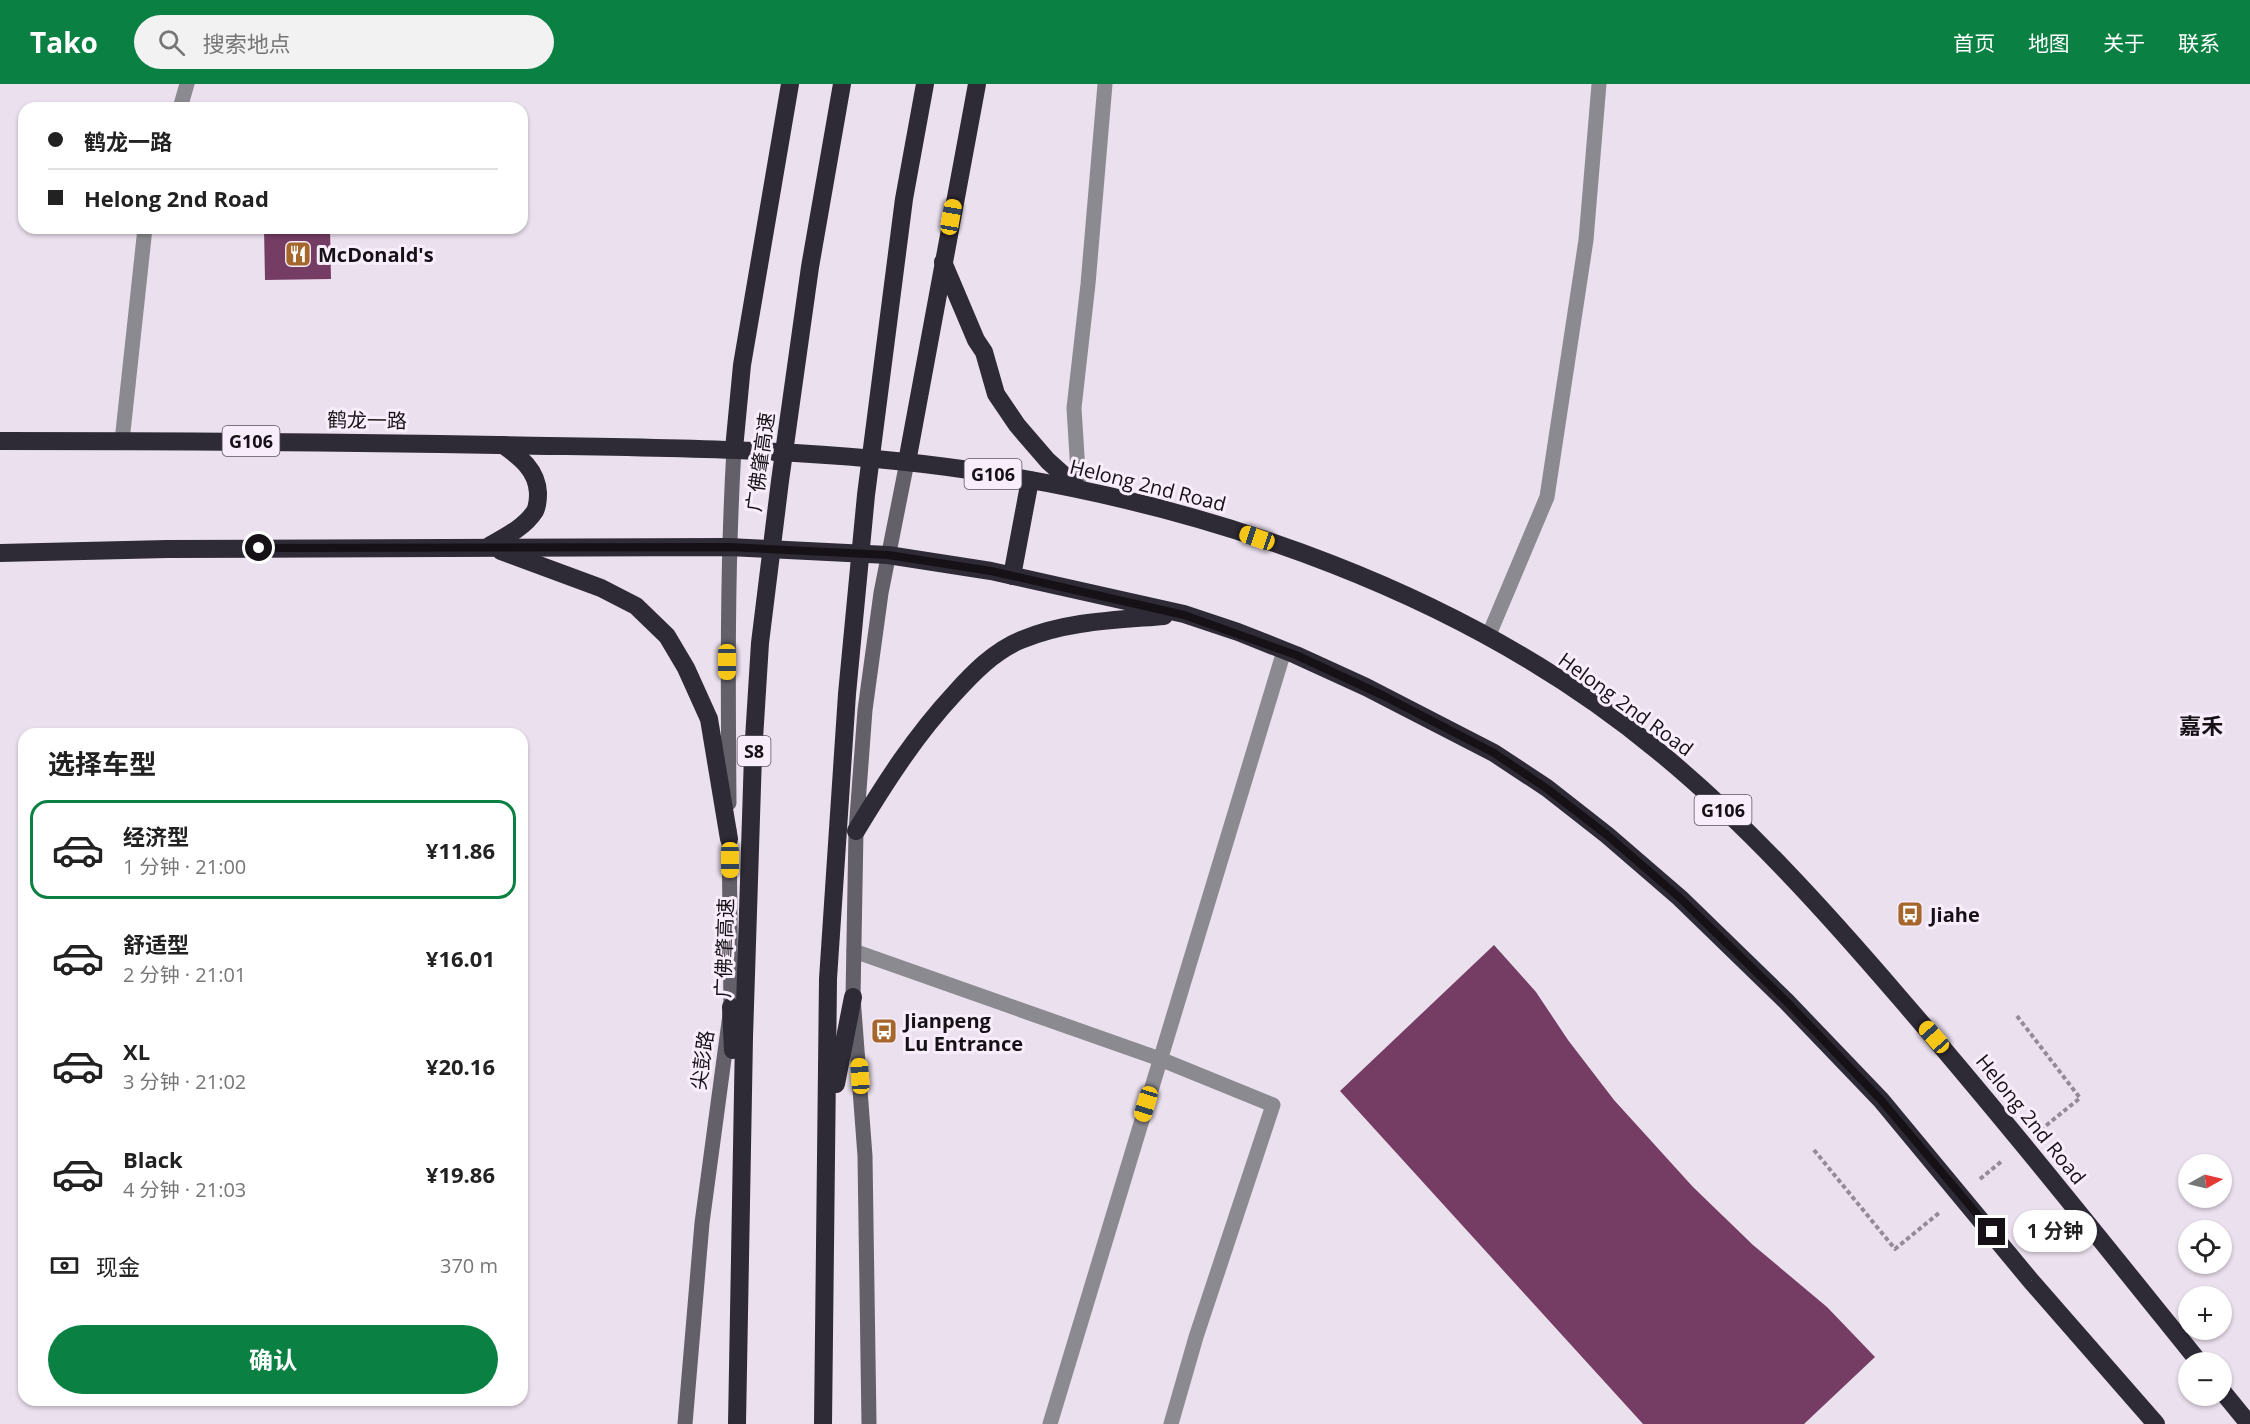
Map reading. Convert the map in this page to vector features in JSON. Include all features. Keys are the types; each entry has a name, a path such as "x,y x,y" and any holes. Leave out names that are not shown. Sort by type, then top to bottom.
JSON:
{"highway":[{"path":"734,448 744,356 790,84"},
{"name":"广佛肇高速","path":"736,1424 744,1025 753,765 760,643 810,267 842,84"},
{"path":"821,1424 828,979 847,694 866,495 900,235 925,84"},
{"path":"907,462 977,84"},
{"path":"943,262 976,340 984,352 996,394 1017,425 1048,461 1079,488"},
{"name":"鹤龙一路","path":"0,441 292,441 734,448"},
{"path":"488,547 513,531 536,510 538,496 537,483 532,471 519,457 502,445"},
{"name":"G106","path":"734,448 907,462"},
{"name":"Helong 2nd Road","path":"907,462 1079,488 1215,524 1289,549 1413,599 1488,637 1570,686 1658,750 1726,812 1850,940 1948,1053 2191,1352"},
{"path":"1012,576 1030,480"},
{"path":"488,547 601,588 636,606 667,636 686,668 709,719 729,838"},
{"path":"0,553 167,549 728,547 888,555 1012,576 1184,615 1284,651 1366,687 1494,753 1546,788 1607,835 1680,898 1786,1001 1881,1100 2031,1281 2156,1424"},
{"path":"856,831 896,766 926,725 987,661 1020,640 1056,629 1091,622 1184,615"},
{"path":"821,1424 823,1275 829,1158 836,1079 853,997"},
{"path":"731,1007 738,1213 736,1424"},
{"path":"2232,1403 2244,1417"}],"main road":[{"name":"尖彭路","path":"685,1424 702,1223 731,1007 727,639 728,547 734,448"},
{"path":"869,1424 865,1156 853,997 856,831 865,710 888,555 907,462"}],"street":[{"path":"182,102 187,84"},
{"path":"1079,488 1074,408 1088,284 1105,84"},
{"path":"1488,637 1547,496 1586,240 1599,84"},
{"path":"122,441 144,234"},
{"path":"1050,1424 1284,651"},
{"path":"854,951 1160,1059 1273,1105 1196,1337 1172,1424"}],"path":[{"path":"2017,1016 2080,1098 2043,1128"},
{"path":"1814,1150 1895,1249 1941,1211"},
{"path":"1978,1181 2006,1158"}],"building":[{"name":"McDonald's","path":"264,234 330,234 331,279 265,280"},
{"path":"1494,945 1536,992 1568,1040 1614,1100 1693,1187 1753,1245 1827,1307 1875,1357 1804,1424 1643,1424 1340,1091"}],"place":[{"name":"McDonald's","path":"298,254"},
{"name":"Jiahe","path":"1910,914"},
{"name":"Jianpeng Lu Entrance","path":"884,1031"}],"district":[{"name":"嘉禾","path":"2201,725"}],"route":[{"path":"259,548 728,547 888,555 991,571 1184,615 1238,632 1366,687 1494,753 1546,788 1607,835 1680,898 1786,1001 1881,1100 1992,1232"}]}
